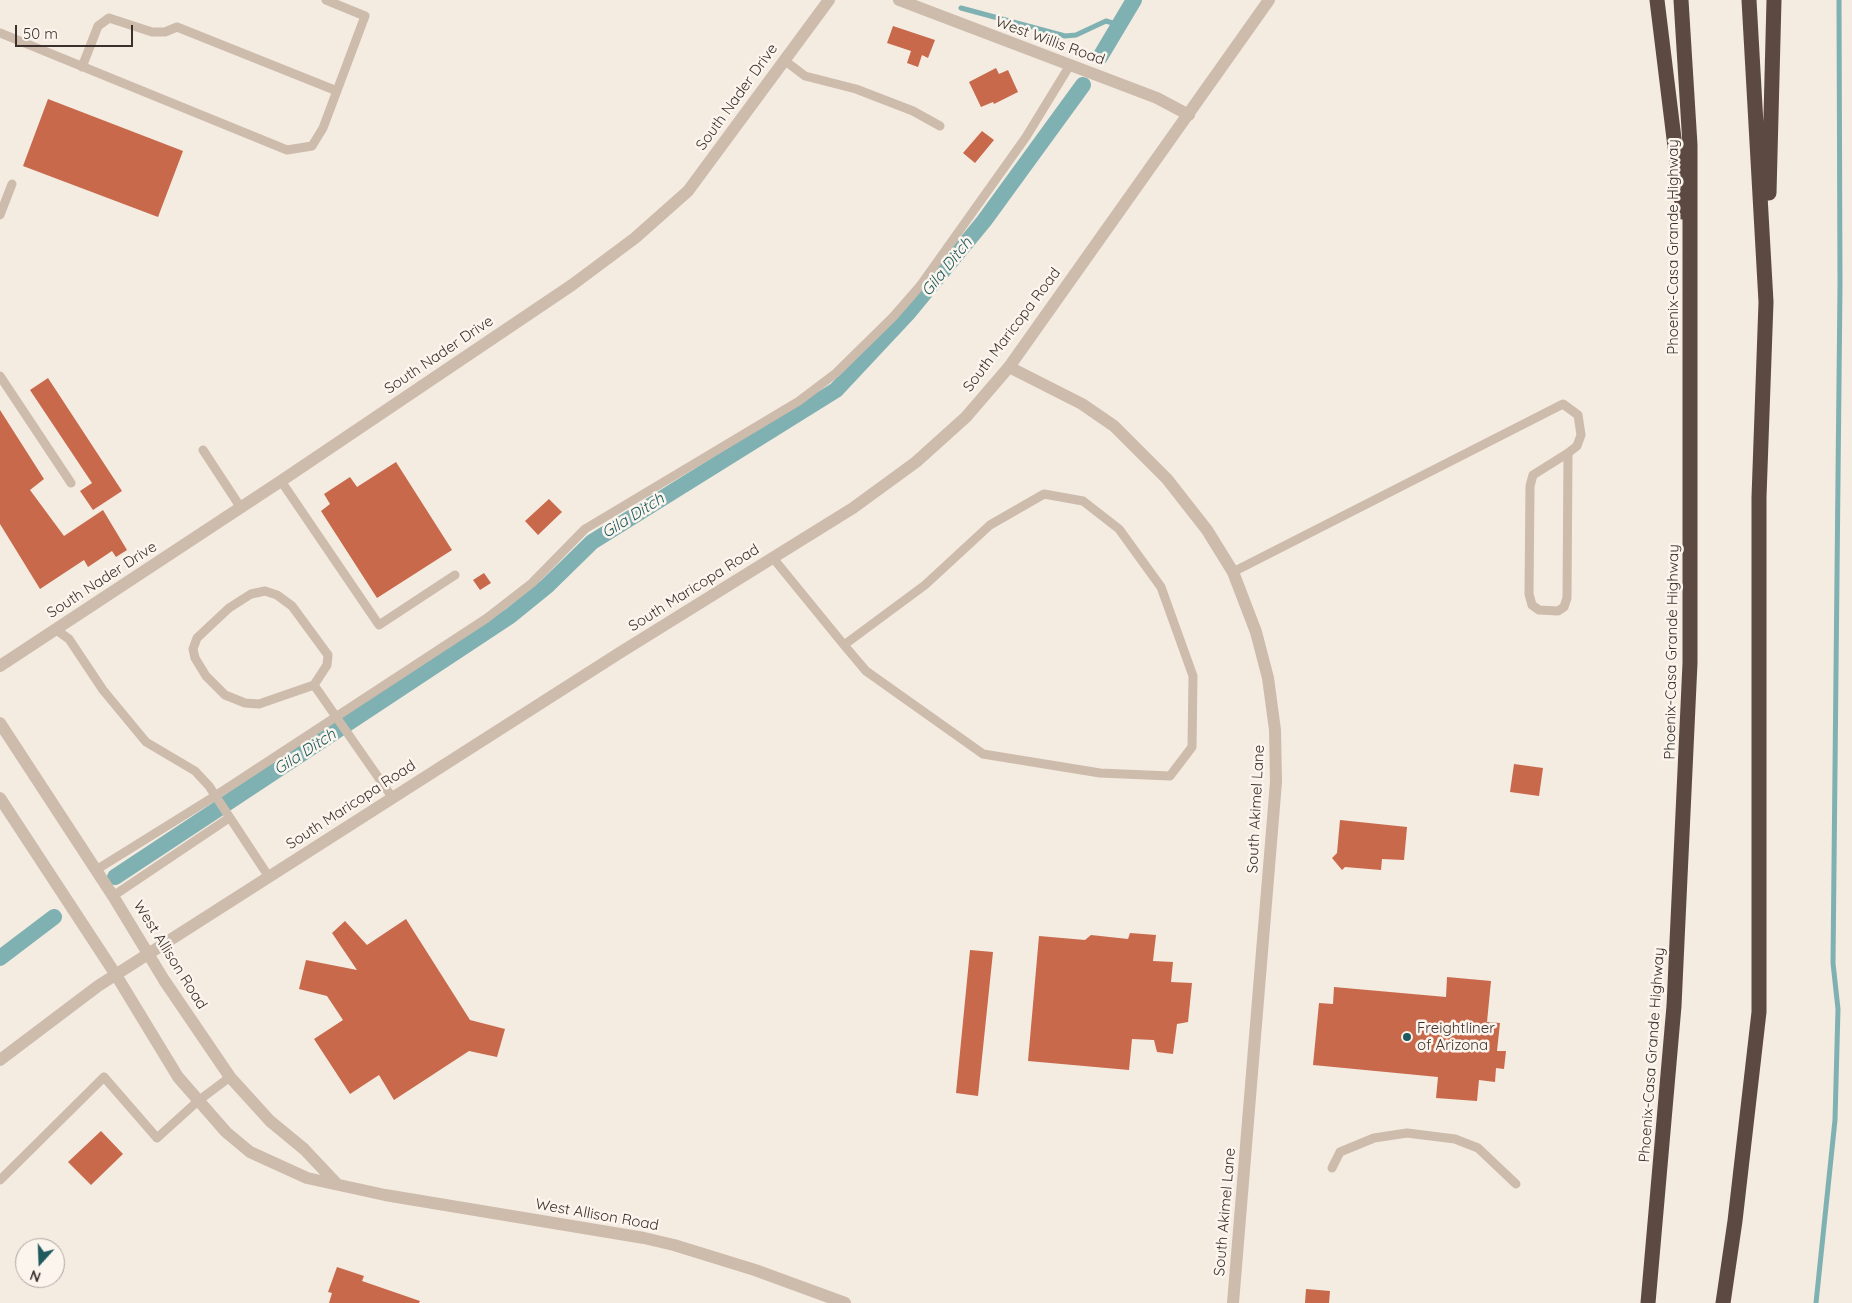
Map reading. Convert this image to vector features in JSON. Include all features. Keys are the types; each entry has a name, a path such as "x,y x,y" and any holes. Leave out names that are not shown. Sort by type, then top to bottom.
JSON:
{"highway":[{"path":"1657,0 1673,150 1690,262"},
{"name":"Phoenix-Casa Grande Highway","path":"1648,1303 1673,1015 1688,749 1692,566 1690,145 1681,0"},
{"path":"1750,0 1766,302"},
{"path":"1722,1303 1735,1221 1759,1012 1758,498 1766,302 1774,0"},
{"path":"1733,1303 1735,1221"}],"street":[{"name":"South Nader Drive","path":"0,666 241,508 572,285 635,238 688,191 830,0"},
{"name":"West Willis Road","path":"899,0 1157,98 1189,115"},
{"name":"South Maricopa Road","path":"0,1060 98,986 269,878 392,797 853,508 916,462 966,417 1009,367 1270,0"},
{"name":"South Akimel Lane","path":"1009,367 1082,404 1114,426 1167,479 1207,530 1233,572 1256,632 1268,678 1275,730 1276,782 1232,1303"},
{"name":"West Allison Road","path":"0,723 230,1077 270,1121 304,1149 337,1184"},
{"name":"West Allison Road","path":"0,798 116,975 178,1078 226,1132 250,1152 307,1178 395,1197 644,1238 674,1245 755,1270 845,1303"}],"lane":[{"path":"0,33 287,150 312,146 323,128 365,16 326,0"},
{"path":"82,67 98,26 109,18 152,32 165,32 176,27 337,91"},
{"path":"784,60 805,76 856,89 912,111 940,126"},
{"path":"96,870 215,796 494,613 532,583 586,529 799,401 836,373 893,317 920,286 1026,137 1070,65"},
{"path":"0,215 12,184"},
{"path":"0,376 71,483"},
{"path":"1233,572 1563,404 1578,415 1581,435 1577,446 1533,475 1530,486 1529,594 1532,605 1539,610 1558,610 1564,607 1567,598 1568,453"},
{"path":"203,450 241,508"},
{"path":"281,481 379,625 455,575"},
{"path":"772,558 844,645 866,671 983,754 1100,773 1170,776 1192,747 1193,676 1161,587 1119,529 1083,501 1044,494 990,525 925,585 844,645"},
{"path":"265,591 292,606 328,655 327,664 314,685 259,704 245,703 225,695 206,676 195,658 193,649 204,630 229,608 251,594 265,591"},
{"path":"55,629 69,639 103,690 146,742 195,771 215,796 269,878"},
{"path":"314,685 392,797"},
{"path":"113,896 230,818"},
{"path":"0,1180 104,1077 157,1138 198,1101 230,1077"},
{"path":"1332,1168 1340,1152 1374,1138 1407,1134 1455,1139 1478,1148 1516,1184"}],"building":[{"path":"893,26 935,40 928,58 922,55 918,67 907,63 911,51 887,43"},
{"path":"996,68 999,74 1008,70 1018,92 994,104 993,102 981,107 969,82"},
{"path":"48,99 183,151 158,217 23,166"},
{"path":"982,131 994,140 975,163 963,153"},
{"path":"48,378 122,491 93,510 80,491 92,483 30,390"},
{"path":"0,410 44,479 30,490 64,536 103,510 127,550 116,557 112,551 88,567 84,560 40,589 0,524"},
{"path":"396,462 452,550 377,598 321,511 330,504 324,494 350,477 357,487"},
{"path":"549,499 562,512 538,535 525,521"},
{"path":"484,573 491,583 480,590 473,580"},
{"path":"1514,764 1543,768 1539,796 1510,792"},
{"path":"1340,820 1407,827 1404,860 1382,859 1381,870 1345,867 1342,870 1332,858 1337,853"},
{"path":"406,919 470,1020 505,1029 497,1057 469,1051 394,1100 379,1075 350,1094 314,1039 343,1020 327,996 299,989 306,960 357,970 332,933 345,921 367,945"},
{"path":"1130,933 1156,935 1153,961 1173,962 1171,982 1192,983 1188,1022 1177,1024 1173,1054 1157,1052 1154,1040 1132,1039 1129,1070 1028,1061 1039,936 1085,940 1091,935 1128,939"},
{"path":"970,950 993,952 978,1096 956,1093"},
{"name":"Freightliner of Arizona","path":"1447,977 1491,981 1487,1022 1500,1023 1497,1051 1506,1051 1504,1069 1496,1068 1495,1082 1479,1080 1477,1101 1436,1098 1438,1077 1313,1065 1319,1003 1333,1004 1334,987 1446,997"},
{"path":"101,1131 123,1154 91,1185 68,1162"},
{"path":"337,1267 364,1276 362,1281 420,1301 419,1303 329,1303 332,1293 328,1292"},
{"path":"1306,1289 1330,1291 1329,1303 1305,1303"}],"waterway":[{"name":"Gila Ditch","path":"1100,57 1134,0"},
{"path":"1816,1303 1835,1120 1838,1009 1833,963 1840,285 1839,0"},
{"path":"961,8 1065,36 1076,35 1106,21 1119,25"},
{"name":"Gila Ditch","path":"115,877 510,616 547,586 592,542 836,390 909,312 984,221 1083,85"},
{"name":"Gila Ditch","path":"0,958 54,917"}],"place":[{"name":"Freightliner of Arizona","path":"1407,1037"}]}
